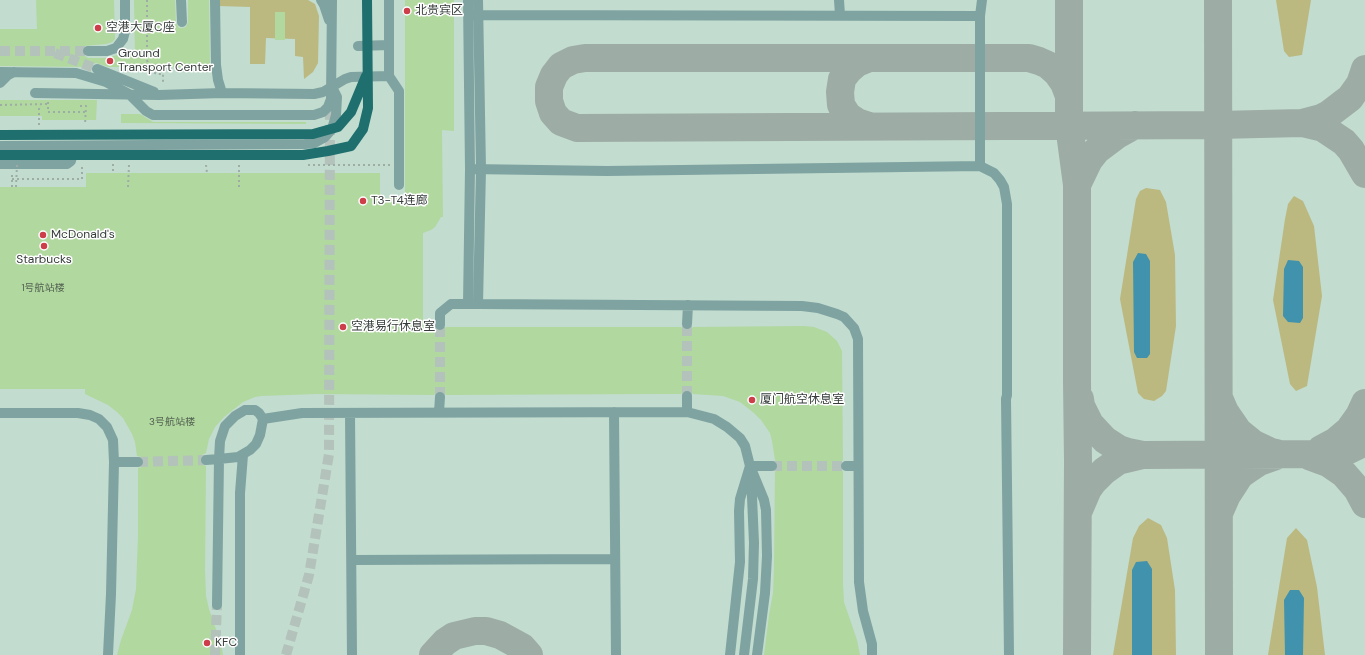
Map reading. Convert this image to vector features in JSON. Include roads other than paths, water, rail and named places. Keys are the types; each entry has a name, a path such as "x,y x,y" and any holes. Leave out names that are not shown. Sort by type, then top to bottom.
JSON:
{"main road":[{"path":"0,155 303,155 328,152 351,146 363,129 368,108 367,0"},
{"path":"0,135 313,134 338,127 351,112 368,71"}],"lane":[{"path":"88,51 107,51 116,48 123,39 125,31 125,0"},
{"path":"181,0 182,22"},
{"path":"215,0 216,65 222,93"},
{"path":"321,0 332,27"},
{"path":"0,72 76,73 106,82 129,94 146,111 153,115 314,115 323,112 328,107 331,99 332,0"},
{"path":"389,0 389,76 399,91 399,185"},
{"path":"468,0 474,15 481,169 478,304"},
{"path":"468,304 474,15 478,0"},
{"path":"839,0 840,15"},
{"path":"980,166 980,16 982,0"},
{"path":"474,15 980,16"},
{"path":"358,46 389,45"},
{"path":"97,69 159,95"},
{"path":"0,83 8,75 16,72"},
{"path":"35,93 159,95 222,93 314,94 332,88 345,79 351,77 389,76"},
{"path":"0,146 314,143 325,137 332,129 336,115 337,97 332,88"},
{"path":"0,164 67,164 71,161 75,146"},
{"path":"470,170 980,166 991,171 1004,186 1007,204 1006,399 1009,655"},
{"path":"440,325 440,312 451,304 802,306 828,311 849,322 854,328 858,339 859,582 872,644 872,655"},
{"path":"687,324 688,305"},
{"path":"687,396 687,412"},
{"path":"439,412 440,397"},
{"path":"206,460 219,459 238,457 256,444 260,435 263,419 259,413 255,410 245,410 235,416 225,426 220,441 219,459 218,605"},
{"path":"350,412 352,655"},
{"path":"263,419 302,413 350,412 687,412 714,419 727,427 740,438 745,446 750,466 764,500 766,510 766,593 757,655"},
{"path":"614,412 616,655"},
{"path":"0,413 78,413 90,415 108,427 113,440 114,462 108,655"},
{"path":"240,655 240,493 243,454"},
{"path":"114,462 138,462"},
{"path":"750,466 772,466"},
{"path":"730,655 740,562 740,499 750,466"},
{"path":"744,655 753,579 754,543 750,466"},
{"path":"846,466 858,466"},
{"path":"352,560 616,559"}],"water":[{"path":"1138,253 1146,254 1150,261 1150,354 1147,358 1137,358 1134,352 1133,262"},
{"path":"1288,260 1299,261 1303,267 1303,318 1300,323 1288,322 1283,316 1284,269"},
{"path":"1147,561 1152,569 1152,655 1132,655 1132,570 1136,562"},
{"path":"1290,590 1299,590 1304,598 1303,655 1285,655 1284,600"}],"tunnel":[{"path":"0,51 88,51"},
{"path":"55,53 97,69"},
{"path":"286,655 309,575 329,454 330,100"},
{"path":"687,324 687,396"},
{"path":"440,325 440,397"},
{"path":"138,462 206,460"},
{"path":"772,466 846,466"},
{"path":"215,655 217,605"}],"place":[{"name":"北贵宾区","path":"407,11"},
{"name":"空港大厦C座","path":"98,28"},
{"name":"Ground Transport Center","path":"110,61"},
{"name":"T3-T4连廊","path":"363,201"},
{"name":"McDonald's","path":"43,235"},
{"name":"Starbucks","path":"44,246"},
{"name":"空港易行休息室","path":"343,327"},
{"name":"厦门航空休息室","path":"752,400"},
{"name":"KFC","path":"207,643"}]}
